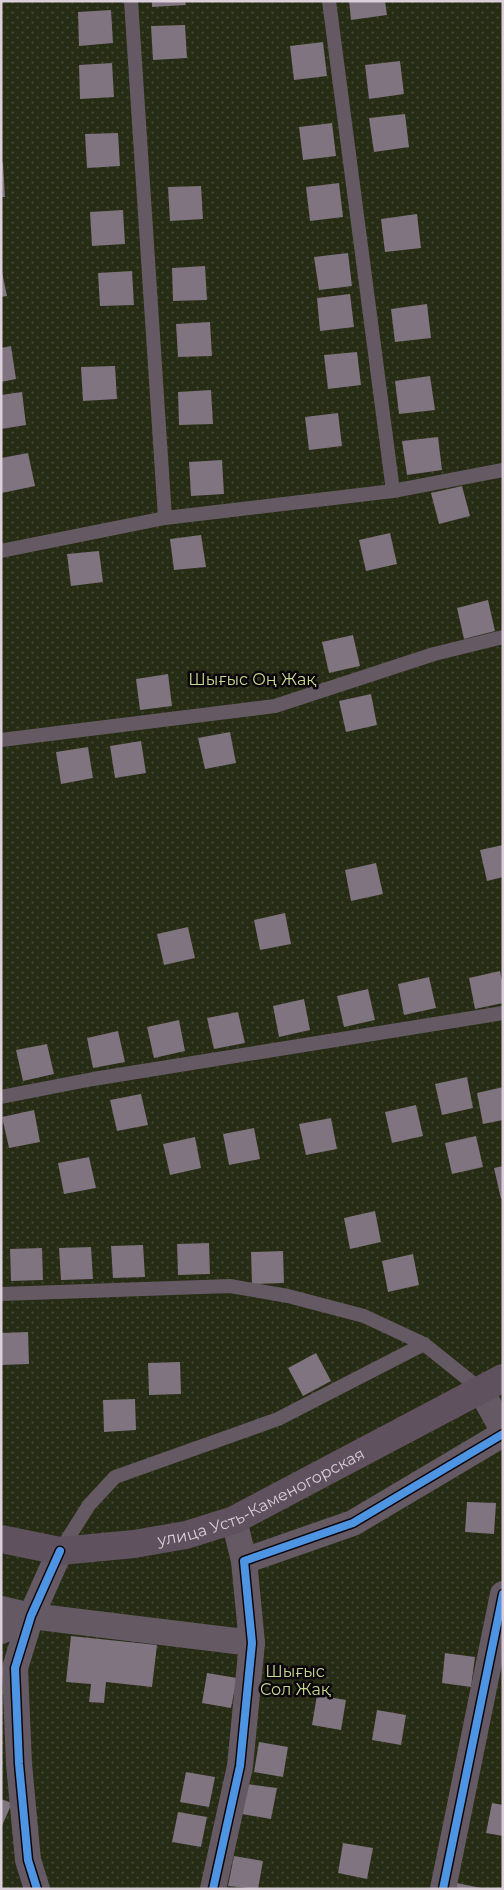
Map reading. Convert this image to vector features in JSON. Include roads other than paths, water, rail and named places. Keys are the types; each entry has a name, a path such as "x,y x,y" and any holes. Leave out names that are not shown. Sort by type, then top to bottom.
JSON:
{"street":[{"path":"492,1383 503,1430"},
{"name":"улица Усть-Каменогорская","path":"1,1539 60,1551 134,1544 186,1535 234,1520 492,1383"},
{"path":"244,1562 354,1523 503,1434"},
{"path":"213,1889 240,1766 252,1642 244,1562 234,1520"},
{"path":"37,1889 28,1860 19,1764 15,1668 31,1616 60,1551"},
{"path":"443,1889 503,1594"},
{"path":"1,1609 31,1616 252,1642"},
{"path":"1,1631 31,1616"}],"lane":[{"path":"131,1 165,518"},
{"path":"329,1 393,491"},
{"path":"1,551 165,518 393,491 503,470"},
{"path":"1,740 275,706 434,654 503,637"},
{"path":"1,1096 103,1077 503,1013"},
{"path":"1,1294 230,1286 288,1296 364,1316 424,1344 492,1383"},
{"path":"60,1551 89,1505 115,1477 278,1419 424,1344"}],"park label":[{"name":"Шығыс Оң Жақ","path":"252,679"},
{"name":"Шығыс Сол Жақ","path":"295,1680"}]}
